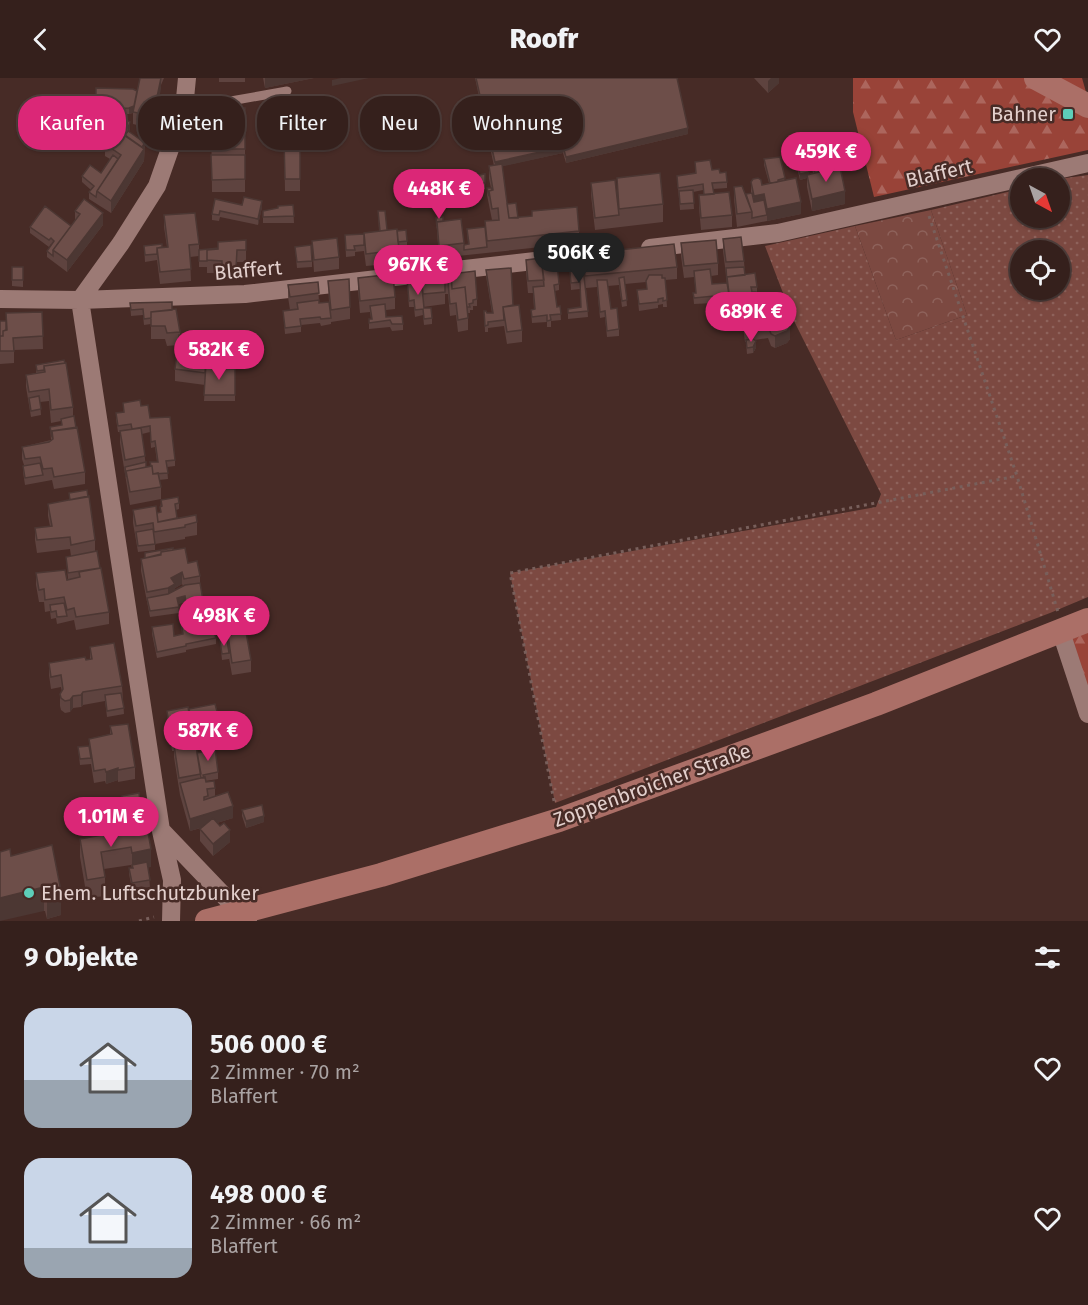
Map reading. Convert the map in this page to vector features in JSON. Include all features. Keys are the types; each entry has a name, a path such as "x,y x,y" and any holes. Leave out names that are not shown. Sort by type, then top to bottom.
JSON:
{"main road":[{"path":"1036,78 1088,106"},
{"name":"Zoppenbroicher Straße","path":"207,921 243,916 560,820 876,704 1088,620"}],"street":[{"path":"185,96 187,78"},
{"path":"169,150 157,186 121,243 80,300 161,830 172,880 171,917"},
{"name":"Blaffert","path":"0,299 80,300 245,294 778,233 1088,163"},
{"path":"1061,632 1088,714"},
{"path":"161,830 243,916"}],"lane":[{"path":"245,99 288,91"}],"path":[{"path":"924,200 1017,476 1059,616 1061,632"},
{"path":"560,820 510,573 1017,476"},
{"path":"139,921 171,917"}],"green space":[{"path":"853,78 1082,78 1088,99 1088,150 874,197 853,112"},
{"path":"1088,175 1088,597 555,803 510,573 876,507 881,494 793,319 765,246 855,226 896,340 967,315 931,210 1010,191 1010,228 1070,228 1070,177"},
{"path":"931,210 967,315 896,340 855,226"},
{"path":"1088,632 1088,714 1065,642"}],"building":[{"path":"140,78 161,78 157,96 138,96 138,113 133,112"},
{"path":"476,78 677,78 688,128 566,157 564,150 583,150 583,96 480,96"},
{"path":"96,88 137,91 134,106 129,108 126,108 126,96 96,96"},
{"path":"128,131 138,138 138,144 126,136"},
{"path":"126,137 138,145 138,150 143,150 111,201 97,191 121,155 114,150 126,150"},
{"path":"825,147 830,167 815,173 809,150"},
{"path":"284,150 300,150 300,179 285,179"},
{"path":"492,150 549,150 495,162"},
{"path":"804,150 809,172 800,174 795,153"},
{"path":"113,155 118,159 97,191 96,197 89,192 94,186 82,176 90,165 101,173"},
{"path":"211,155 245,155 245,179 212,180"},
{"path":"780,157 785,178 770,183 764,159"},
{"path":"710,160 712,170 719,169 720,173 726,172 727,182 712,183 714,194 704,195 703,184 678,188 677,176 696,173 695,162"},
{"path":"502,164 509,218 532,216 532,211 577,207 579,231 487,241 485,221 499,220 498,208 492,209 489,191 493,190 489,166"},
{"path":"840,167 845,191 812,199 807,175"},
{"path":"660,173 663,204 619,209 617,178"},
{"path":"485,174 485,183 479,183 479,175"},
{"path":"758,178 762,185 796,178 801,202 767,209 764,194 754,196 751,182"},
{"path":"615,180 619,215 595,218 591,183"},
{"path":"742,186 752,212 737,214 734,187"},
{"path":"693,190 694,203 680,204 679,191"},
{"path":"729,192 732,215 701,218 699,195"},
{"path":"752,193 754,202 764,200 767,215 752,218 746,194"},
{"path":"244,197 262,201 258,219 220,211 219,215 212,214 215,199 242,205"},
{"path":"84,199 103,213 67,260 53,250 80,214 75,211"},
{"path":"516,203 518,218 509,218 507,204"},
{"path":"293,205 294,216 263,217 263,211 278,208 278,206"},
{"path":"45,206 71,226 53,250 53,256 47,251 54,241 30,227"},
{"path":"378,211 385,211 387,230 380,231"},
{"path":"195,213 199,244 189,245 191,269 160,272 157,248 168,247 164,215"},
{"path":"443,217 443,221 437,222 437,228 436,218"},
{"path":"461,219 464,243 439,246 437,222"},
{"path":"485,227 487,247 464,250 464,245 469,244 467,229"},
{"path":"397,229 399,250 366,254 364,233"},
{"path":"406,230 407,241 398,242 397,231"},
{"path":"364,234 364,245 354,246 355,250 346,250 345,235"},
{"path":"741,237 744,261 726,262 723,239"},
{"path":"337,238 339,257 314,260 312,241"},
{"path":"246,240 246,250 237,250 236,268 222,267 222,261 207,260 207,250 218,249 218,242"},
{"path":"716,240 718,263 684,266 681,243"},
{"path":"162,244 162,247 157,248 157,254 145,255 144,246"},
{"path":"674,244 677,267 585,276 582,254"},
{"path":"311,245 312,261 297,262 295,247"},
{"path":"218,248 207,250 207,261 199,261 199,250"},
{"path":"541,258 544,280 528,281 526,260"},
{"path":"582,260 588,311 568,313 568,309 581,307 580,282 571,283 569,261"},
{"path":"557,262 559,284 554,285 557,307 560,306 561,314 550,315 551,320 547,321 547,315 532,317 531,310 535,309 533,287 544,286 542,264"},
{"path":"12,267 23,267 23,280 12,280"},
{"path":"744,267 745,275 727,277 727,283 726,268"},
{"path":"451,268 452,289 465,287 468,318 458,320 456,303 450,304 448,282 445,282 445,292 423,294 421,271"},
{"path":"511,268 513,305 503,307 504,320 488,322 485,326 484,311 493,313 486,270"},
{"path":"710,269 712,284 727,283 729,295 725,295 726,300 714,299 714,296 694,298 693,293 696,293 694,271"},
{"path":"475,271 477,299 469,304 470,307 467,307 465,287 452,289 451,274"},
{"path":"755,273 757,287 751,287 752,292 756,292 757,301 753,302 754,311 766,309 764,305 779,299 790,327 787,331 775,336 771,334 768,325 745,330 741,299 730,301 727,277"},
{"path":"393,274 395,297 360,301 358,278"},
{"path":"649,275 662,275 662,278 665,278 667,300 663,301 663,298 658,299 658,302 639,304 637,290 647,289 646,281"},
{"path":"421,277 424,308 431,308 432,318 424,319 423,309 415,310 414,300 409,301 407,279"},
{"path":"624,277 627,300 622,301 619,278"},
{"path":"349,279 350,307 331,310 328,281"},
{"path":"597,280 607,280 611,309 617,308 619,329 607,331 605,311 600,312"},
{"path":"318,282 319,293 290,297 288,285"},
{"path":"319,300 319,303 329,302 331,318 300,319 301,326 285,328 283,311 298,309 297,303"},
{"path":"172,302 172,310 151,312 151,318 144,319 143,309 131,310 130,303"},
{"path":"385,304 386,317 402,316 403,324 392,324 390,320 369,323 369,319 372,319 370,306"},
{"path":"519,305 522,330 507,332 503,307"},
{"path":"176,309 180,332 167,333 165,326 151,326 151,312"},
{"path":"42,312 43,336 13,338 14,351 0,351 0,336 3,336 3,331 7,330 6,313"},
{"path":"0,321 6,321 3,336 0,336"},
{"path":"179,335 196,337 194,358 206,359 205,373 175,369"},
{"path":"746,340 756,341 753,347 747,348"},
{"path":"194,354 207,355 206,363 206,359 194,358"},
{"path":"64,360 65,363 44,366 44,370 37,371 36,365"},
{"path":"66,363 73,407 51,410 49,389 29,392 26,375 45,372 44,366"},
{"path":"206,363 220,364 220,368 235,369 235,395 204,395"},
{"path":"39,396 41,409 31,411 29,398"},
{"path":"140,400 141,406 148,405 150,418 170,417 175,460 166,461 168,473 153,474 152,466 126,471 126,477 125,467 146,462 146,467 151,466 150,462 158,462 155,441 151,442 150,426 132,429 131,424 118,426 116,413 124,412 123,403"},
{"path":"74,416 76,428 52,431 52,437 50,427 62,425 61,419"},
{"path":"77,427 85,472 54,477 52,468 43,469 40,457 25,459 22,447 49,442 53,439 52,431"},
{"path":"141,428 145,456 125,460 120,431"},
{"path":"40,463 43,475 25,478 23,466"},
{"path":"152,466 153,474 158,473 161,487 130,492 126,471"},
{"path":"87,490 88,497 70,500 69,493"},
{"path":"89,496 95,540 71,545 70,537 37,540 35,528 52,526 48,504"},
{"path":"178,497 179,503 175,504 177,518 158,522 157,513 161,512 161,500"},
{"path":"156,506 158,522 196,515 197,522 185,525 185,527 154,532 153,523 136,526 133,510"},
{"path":"153,529 155,544 138,546 136,532"},
{"path":"173,548 173,550 161,552 161,555 145,558 145,553"},
{"path":"185,548 188,563 197,561 200,576 184,579 182,572 171,578 175,584 168,588 147,592 141,559 161,554 161,552"},
{"path":"97,551 100,568 68,573 66,557"},
{"path":"101,568 109,612 76,617 74,608 67,610 64,597 45,600 44,589 39,590 36,573 65,570 67,580 80,577 79,572"},
{"path":"200,583 204,607 188,612 185,596 177,598 179,607 150,611 147,598 168,594 185,585"},
{"path":"64,603 67,616 57,617 56,611 51,612 50,605"},
{"path":"212,616 213,619 210,619 216,638 157,652 152,627 173,624 174,636 183,634 181,622"},
{"path":"246,632 251,660 232,663 228,635"},
{"path":"227,640 229,653 222,654 220,641"},
{"path":"114,643 122,686 83,692 65,701 61,698 60,694 63,689 61,675 51,677 49,663 85,657 86,660 92,659 90,647"},
{"path":"121,693 124,708 107,711 105,695"},
{"path":"215,704 222,730 194,735 189,709"},
{"path":"188,707 194,741 172,745 167,711"},
{"path":"128,724 135,767 118,770 118,768 106,772 105,769 94,771 89,739 112,734 110,726"},
{"path":"195,741 201,774 179,778 174,745"},
{"path":"89,746 91,758 80,759 78,747"},
{"path":"215,748 218,772 203,775 204,778 201,778 197,753 202,752 201,750"},
{"path":"205,777 206,782 214,781 215,788 207,789 208,796 204,797 204,800 228,792 233,806 190,819 180,783"},
{"path":"139,793 140,802 123,805 122,796"},
{"path":"262,805 264,816 246,821 242,810"},
{"path":"143,812 146,828 95,836 93,826 127,821 126,815"},
{"path":"213,818 220,826 224,823 230,830 213,844 200,829"},
{"path":"147,827 151,849 132,853 131,847 101,852 105,877 87,880 80,839"},
{"path":"52,845 61,891 47,895 44,887 0,898 0,852 10,849 11,856"},
{"path":"147,862 150,880 132,883 129,868 133,868 132,865"}],"place":[{"name":"Bahner","path":"1068,114"},
{"name":"Ehem. Luftschutzbunker","path":"29,893"}]}
